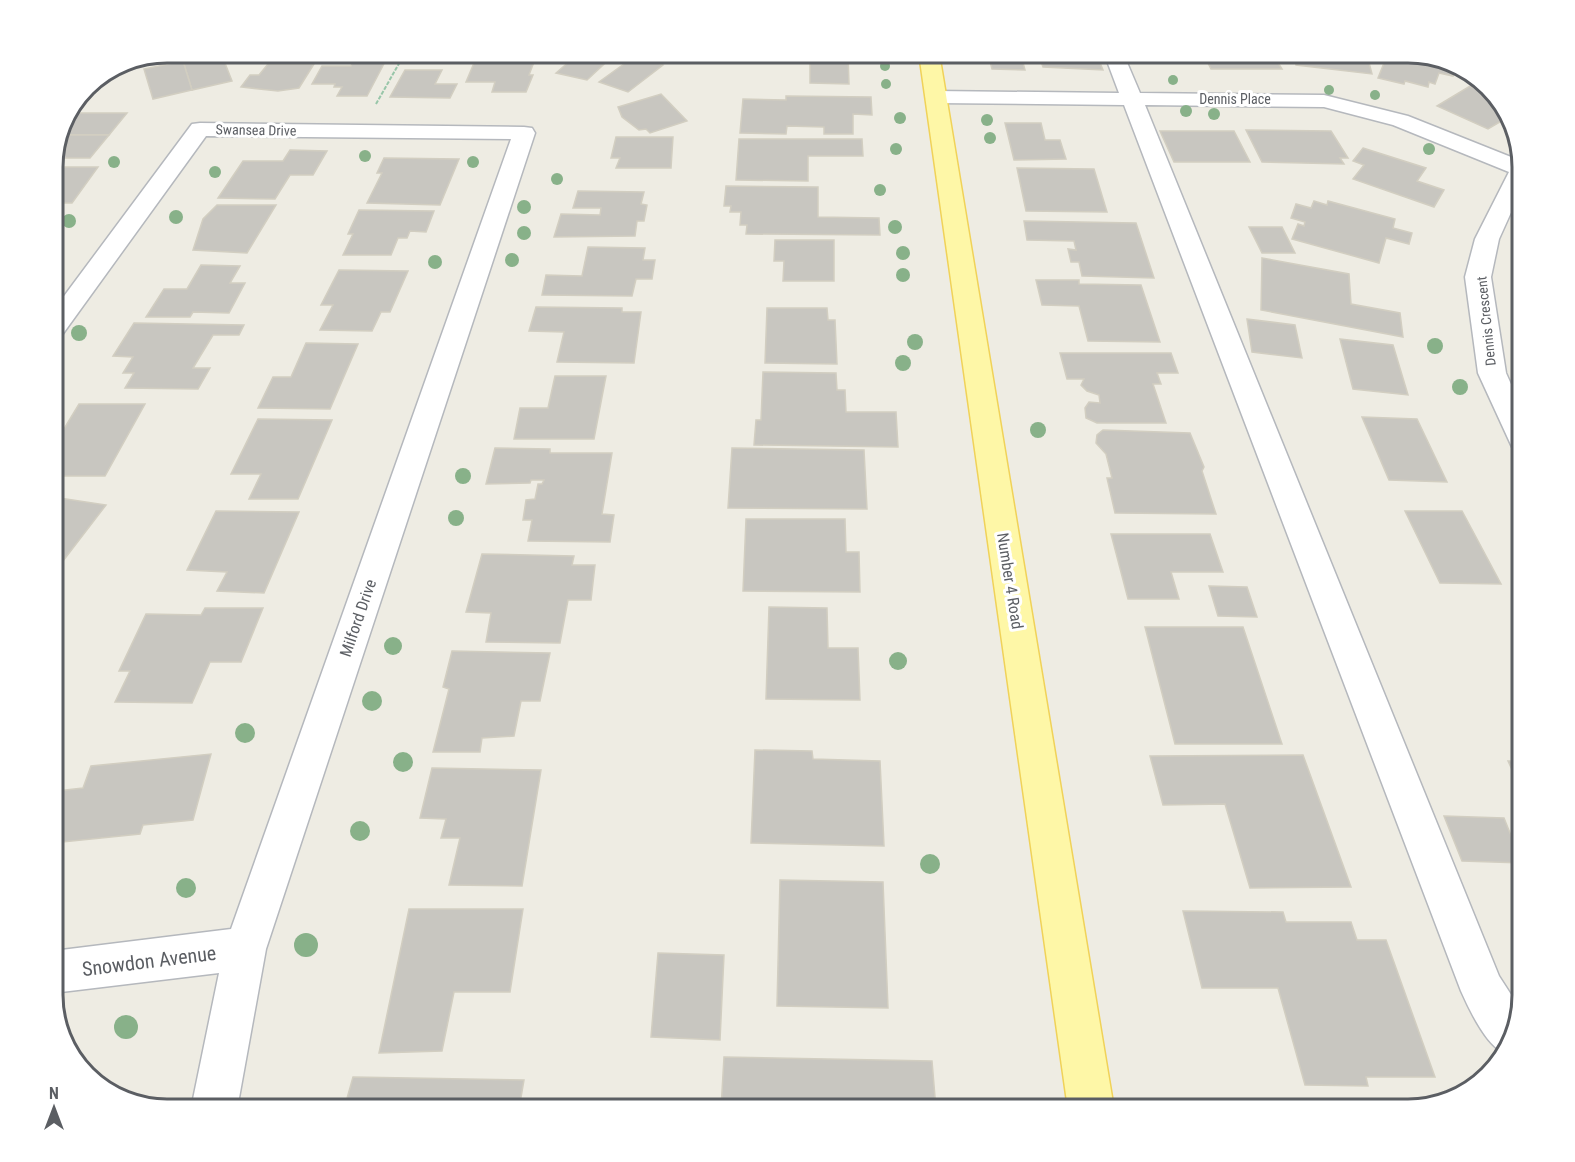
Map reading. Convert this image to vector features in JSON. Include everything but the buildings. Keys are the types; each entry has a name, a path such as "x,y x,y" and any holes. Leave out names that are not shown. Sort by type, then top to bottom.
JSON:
{"main road":[{"name":"Number 4 Road","path":"931,63 1089,1099"}],"street":[{"path":"1117,63 1483,991 1507,1028"},
{"name":"Dennis Place","path":"936,97 1294,99 1351,105 1409,122 1512,165"},
{"name":"Swansea Drive","path":"63,315 200,129 524,133"},
{"name":"Milford Drive","path":"216,1099 245,949 524,133"},
{"name":"Dennis Crescent","path":"1512,186 1486,239 1478,277 1492,373 1512,417"},
{"name":"Snowdon Avenue","path":"63,971 245,949"}],"path":[{"path":"360,131 399,63"}]}
